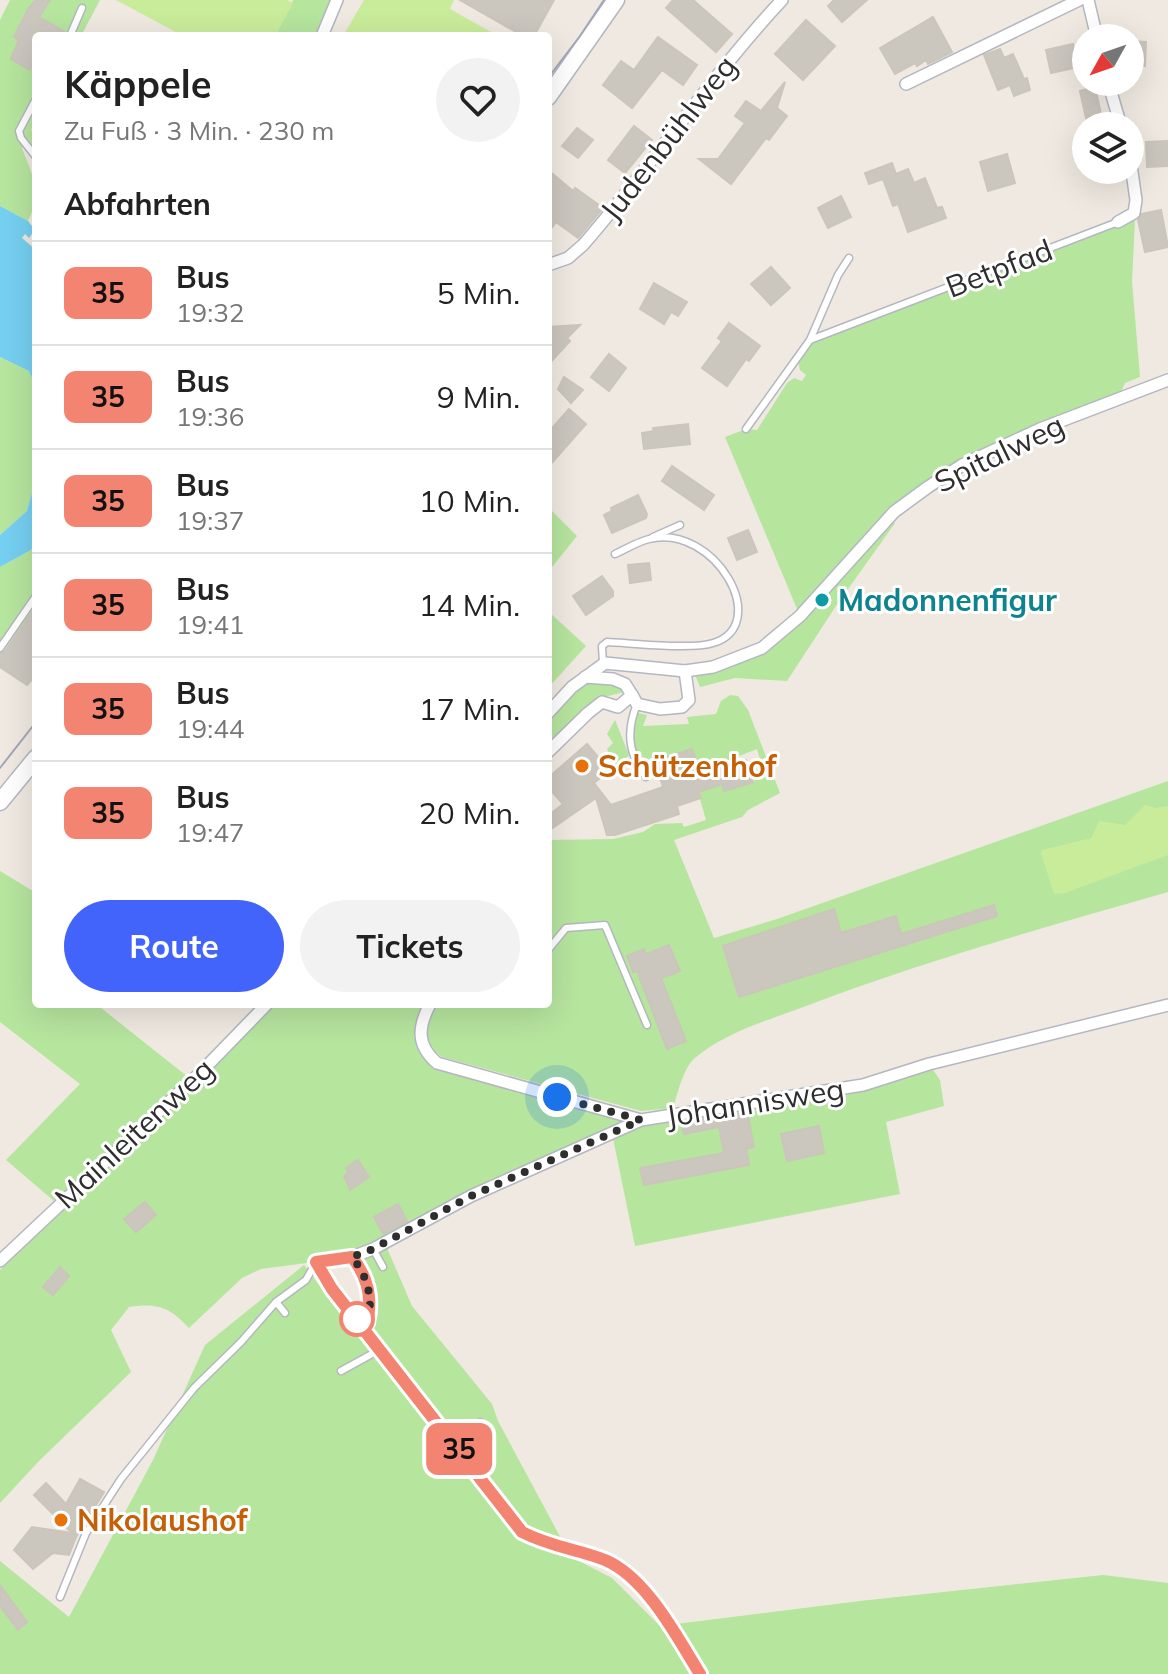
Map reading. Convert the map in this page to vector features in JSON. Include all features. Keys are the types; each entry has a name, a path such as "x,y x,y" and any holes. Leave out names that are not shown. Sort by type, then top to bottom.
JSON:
{"main road":[{"path":"552,91 616,0"},
{"path":"0,802 32,763"}],"street":[{"path":"324,32 337,0"},
{"name":"Judenbühlweg","path":"552,264 568,258 590,238 665,147 742,44 782,0"},
{"path":"906,84 1079,0"},
{"path":"1088,0 1094,24"},
{"name":"Betpfad","path":"1118,222 1134,213 1134,184"},
{"name":"Spitalweg","path":"604,664 685,671 713,667 762,648 800,616 894,512 962,465 1040,429 1168,380"},
{"path":"552,709 585,677 604,664"},
{"path":"585,677 613,679 625,684 634,700 660,709 682,707 689,700 685,671"},
{"path":"552,748 595,706 602,702 618,707 634,700"},
{"name":"Johannisweg","path":"316,1262 352,1257 373,1249 471,1196 641,1120 863,1085 929,1064 1168,1005"},
{"name":"Mainleitenweg","path":"0,1261 201,1072 263,1008"},
{"path":"428,1008 420,1036 425,1050 437,1063 641,1120"},
{"path":"352,1257 362,1272 370,1296 365,1329"},
{"path":"316,1262 332,1289 522,1532 546,1544 606,1561 625,1574 654,1603 700,1674"}],"lane":[{"path":"72,32 82,8"},
{"path":"32,107 19,131 32,152"},
{"name":"Betpfad","path":"810,340 1118,222"},
{"path":"746,429 810,340 838,275 849,258"},
{"path":"615,554 680,525"},
{"path":"604,664 602,646 607,642 713,643 730,631 736,619 736,594 727,574 710,553 689,541 650,538"},
{"path":"0,648 32,602"},
{"path":"634,700 629,725 635,763 646,777"},
{"path":"552,945 566,928 605,925 647,1025"},
{"path":"373,1249 383,1267"},
{"path":"60,1597 86,1533 121,1479 194,1388 276,1302 306,1280 316,1262"},
{"path":"276,1302 285,1313"},
{"path":"341,1371 381,1349"},
{"path":"457,1447 474,1433 480,1422"}],"green space":[{"path":"10,0 100,0 83,32 32,32 32,145 27,138 22,148 32,173 32,211 28,221 0,206 0,20"},
{"path":"116,0 287,0 293,3 277,32 176,32"},
{"path":"293,0 331,0 318,32 277,32"},
{"path":"364,0 454,0 450,9 491,32 345,32"},
{"path":"1135,220 1132,281 1140,377 1125,383 1118,398 928,487 890,522 895,523 787,681 735,678 700,687 695,675 746,655 800,616 725,437 746,429 757,430 787,383 794,378 802,381 806,375 800,370 797,357 810,340 1118,224 1123,230 1120,224"},
{"path":"0,357 29,371 32,378 32,493 27,511 0,535"},
{"path":"552,511 577,536 552,567"},
{"path":"31,550 32,612 0,655 0,567"},
{"path":"552,615 586,646 552,684"},
{"path":"584,683 610,684 628,691 600,698 552,742 552,718"},
{"path":"730,695 738,696 748,710 780,793 748,810 742,817 674,840 714,938 777,919 1168,781 1168,892 940,959 748,1028 720,1041 691,1062 673,1108 641,1111 442,1057 430,1045 427,1033 434,1008 552,1008 552,840 613,839 643,832 655,824 682,823 684,827 706,820 698,792 706,789 692,749 655,761 640,756 635,763 629,725 634,712 647,715 643,726 689,724 687,717 716,714 721,701","holes":["757,749 760,759 754,782 724,791 717,769 729,760"]},
{"path":"615,720 629,755 619,766 608,768 605,765 612,759 607,749 613,743 607,734"},
{"path":"1145,805 1156,808 1168,806 1168,855 1065,893 1054,894 1042,850 1091,838 1099,821 1125,825"},
{"path":"0,871 32,891 32,1008 101,1008 188,1077 54,1201 6,1160 80,1084 0,1022"},
{"path":"270,1008 428,1008 423,1017 430,1057 641,1120 863,1085 929,1064 940,1080 944,1106 886,1122 900,1194 635,1246 613,1138 475,1201 387,1248 412,1306 492,1404 498,1421 571,1557 612,1578 660,1626 1103,1575 1168,1583 1168,1674 0,1674 0,1561 69,1617 153,1460 205,1345 304,1265 361,1339 408,1391 458,1459 365,1329 370,1310 352,1257 261,1269 242,1278 189,1328 162,1308 129,1307 111,1330 131,1372 0,1503 0,1270"}],"water":[{"path":"0,206 32,226 29,238 25,234 22,238 32,247 32,378 29,371 0,357"},
{"path":"32,493 32,548 0,567 0,535 27,511"}],"building":[{"path":"36,0 50,0 39,17 65,32 42,32 36,29 32,32 30,70 11,59 19,39 14,37"},
{"path":"460,0 554,0 536,32 516,32"},
{"path":"673,0 693,0 732,34 716,52 666,8"},
{"path":"834,0 867,0 842,22 828,6"},
{"path":"933,17 952,52 928,64 926,60 917,66 915,63 895,74 880,48"},
{"path":"806,20 835,46 803,80 775,54"},
{"path":"658,37 697,65 683,85 662,70 632,108 603,85 621,61 634,70"},
{"path":"1072,44 1072,68 1051,73 1046,50"},
{"path":"1000,49 1004,58 1013,54 1024,79 1027,78 1030,90 1014,96 1010,85 998,90 984,55"},
{"path":"785,82 777,108 787,116 731,184 699,159 718,159 745,123 735,116 746,101 761,111"},
{"path":"1081,96 1097,96 1101,112 1085,112"},
{"path":"634,126 652,140 625,173 608,160"},
{"path":"577,128 593,140 578,158 562,146"},
{"path":"1168,141 1168,166 1147,167 1146,142"},
{"path":"1007,154 1015,183 988,191 980,162"},
{"path":"892,163 896,174 908,169 914,183 925,178 937,208 942,207 946,218 908,232 898,204 893,206 883,179 869,184 865,173"},
{"path":"552,173 573,191 575,188 603,208 578,238 556,222 552,228"},
{"path":"841,196 851,217 828,228 818,208"},
{"path":"1161,210 1168,247 1145,252 1138,220 1142,214"},
{"path":"771,267 790,288 771,305 751,284"},
{"path":"654,283 687,302 678,316 671,312 664,324 640,309"},
{"path":"729,323 760,346 749,361 746,359 727,386 702,368 722,341 718,338"},
{"path":"580,325 552,361 552,327"},
{"path":"609,354 626,368 609,391 591,377"},
{"path":"564,377 583,390 571,403 558,389"},
{"path":"569,409 586,424 552,462 552,428"},
{"path":"688,424 690,444 644,449 642,433 654,431 653,428"},
{"path":"672,466 714,495 704,510 662,481"},
{"path":"638,495 646,518 612,533 604,515 612,511 611,508"},
{"path":"748,530 757,552 737,560 728,538"},
{"path":"649,563 651,580 630,583 628,565"},
{"path":"602,576 613,591 613,596 586,615 573,596"},
{"path":"32,613 32,679 27,685 0,667 0,654"},
{"path":"587,744 605,765 595,775 599,779 594,783 611,805 663,787 655,761 692,749 701,774 746,760 753,782 724,791 722,784 698,792 701,798 677,806 679,814 607,835 596,798 552,828 552,813 563,804 552,792 552,775"},
{"path":"994,905 997,916 739,997 723,946 834,909 841,933 896,916 901,934"},
{"path":"669,945 680,971 661,978 686,1041 667,1049 637,971 633,972 627,956 644,949 646,954"},
{"path":"747,1112 754,1147 746,1149 749,1165 644,1185 640,1168 724,1153 719,1127 684,1134 682,1126 706,1118"},
{"path":"819,1126 824,1153 787,1161 781,1134"},
{"path":"358,1160 369,1177 350,1190 344,1176 349,1172 346,1168"},
{"path":"145,1202 156,1215 136,1232 124,1219"},
{"path":"398,1204 407,1221 383,1234 374,1217"},
{"path":"60,1267 69,1276 53,1295 43,1287"},
{"path":"80,1479 104,1492 76,1537 69,1555 53,1553 33,1569 14,1550 32,1527 72,1533 34,1495 46,1483 66,1504"},
{"path":"0,1585 27,1622 18,1630 0,1606"}],"tram line":[{"path":"552,73 604,0"},
{"path":"0,768 32,727"}],"bus line":[{"name":"35","path":"367,1323 370,1296 362,1272 352,1257 316,1262 332,1289 522,1532 546,1544 606,1561 625,1574 654,1603 700,1674"}],"place":[{"name":"Madonnenfigur","path":"822,600"},
{"name":"Schützenhof","path":"582,766"},
{"name":"Nikolaushof","path":"61,1520"}],"route":[{"path":"357,1319 355,1317 365,1329 370,1296 366,1280 352,1257 373,1249 471,1196 641,1120 557,1097"}]}
